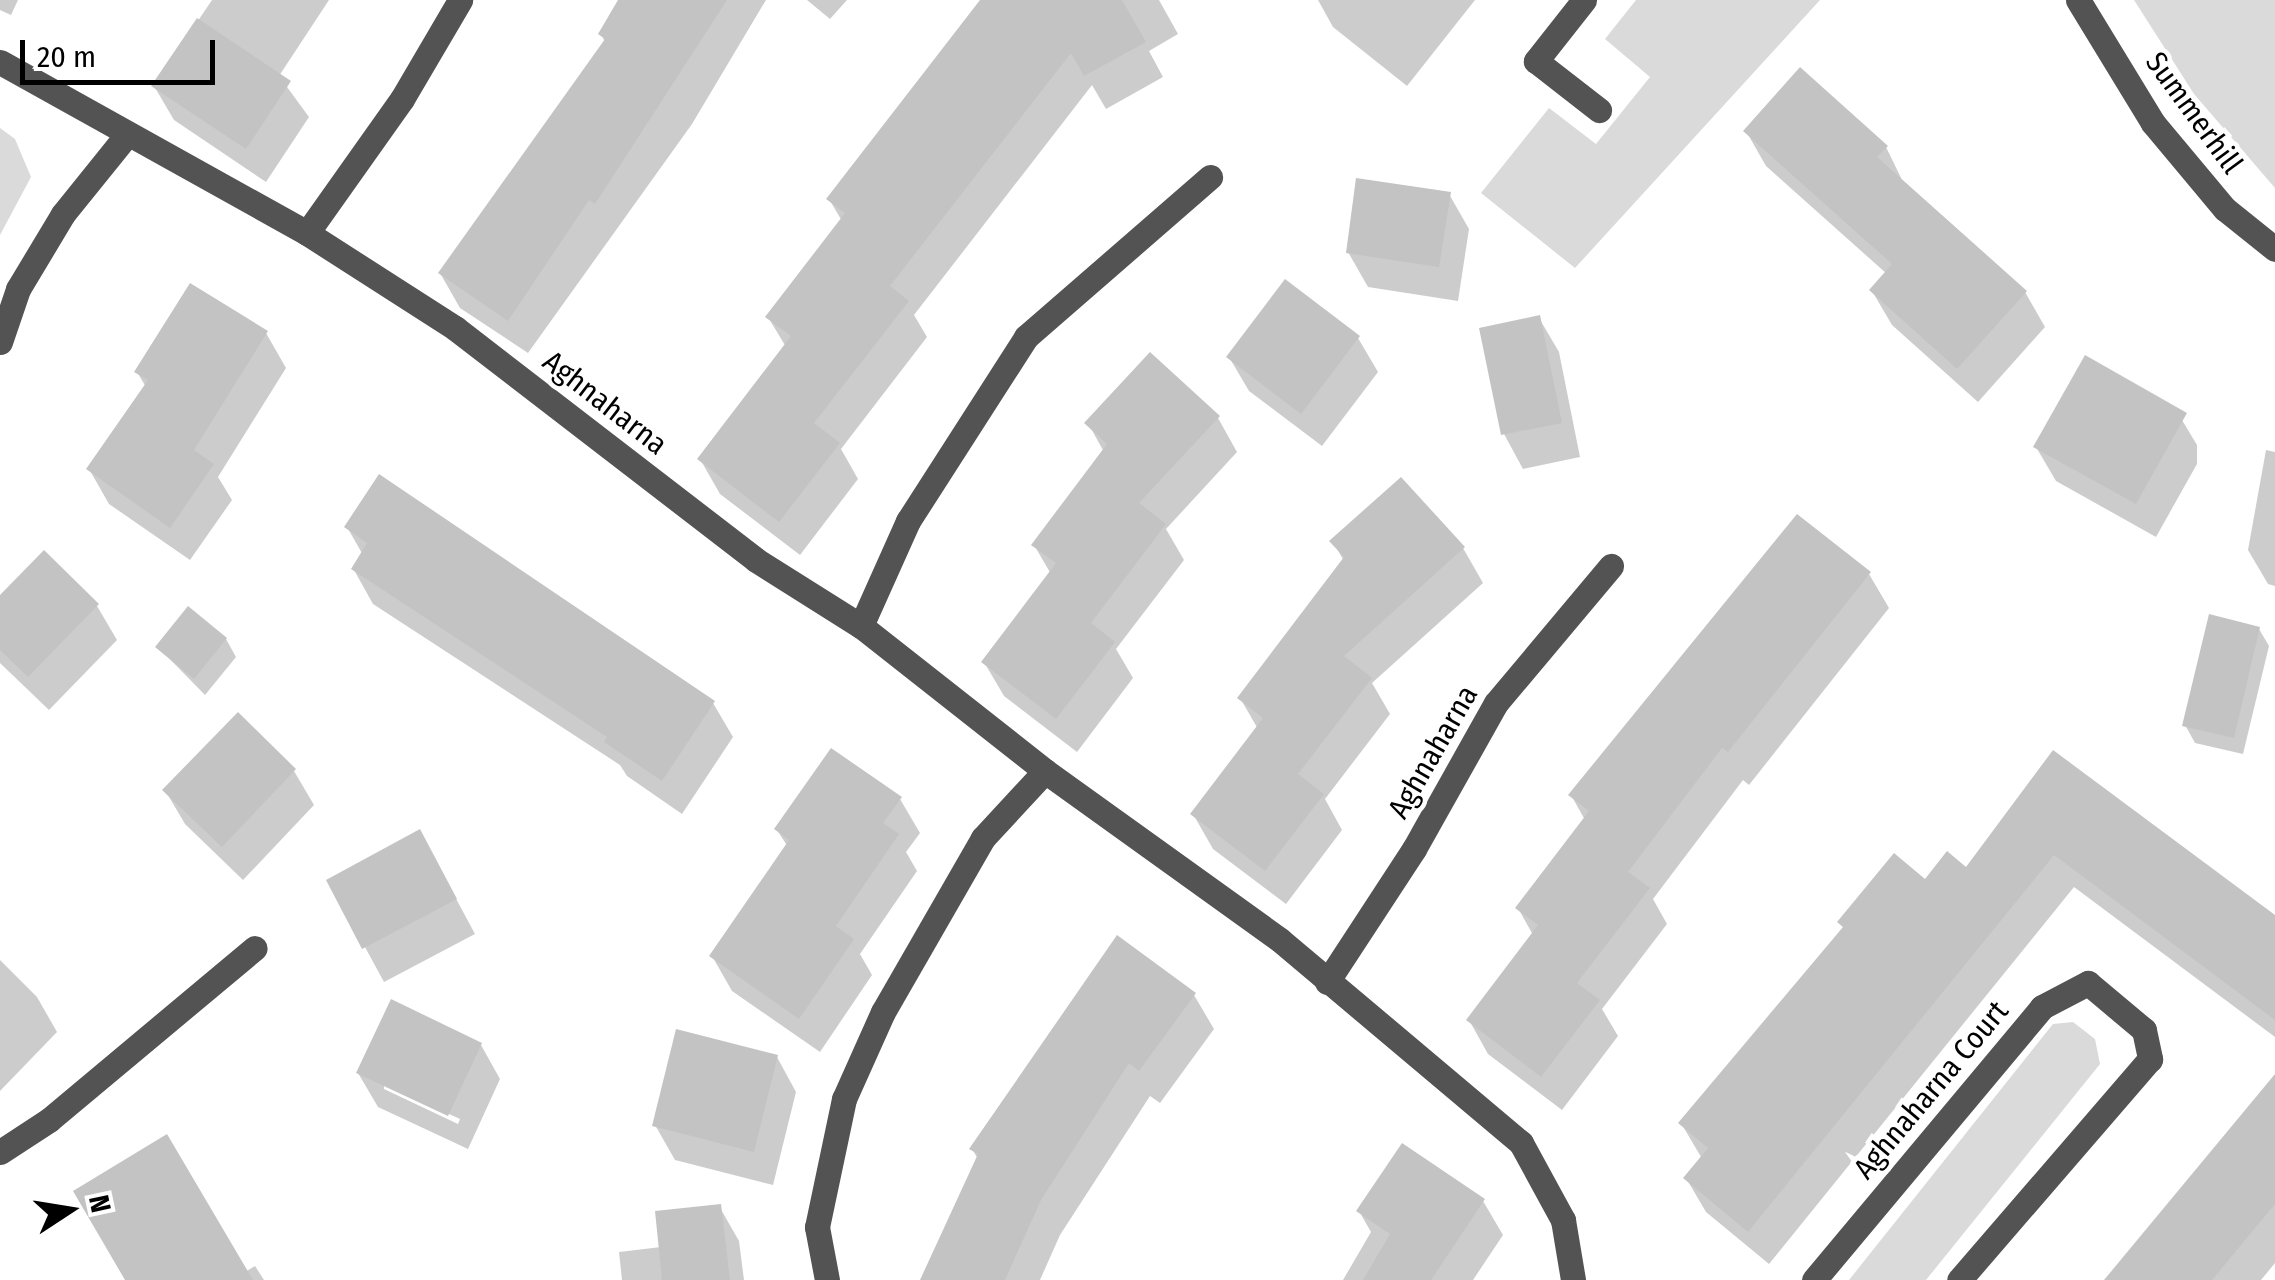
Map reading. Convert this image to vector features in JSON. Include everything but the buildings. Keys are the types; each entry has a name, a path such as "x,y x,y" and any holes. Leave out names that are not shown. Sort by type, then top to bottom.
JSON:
{"street":[{"path":"307,234 402,99 460,0"},
{"path":"1584,0 1536,61 1598,110"},
{"name":"Summerhill","path":"2078,0 2153,124 2225,208 2275,249"},
{"name":"Aghnaharna","path":"0,62 307,234 455,328 756,560 861,626 1045,770 1280,940 1326,982 1397,1033 1521,1143 1562,1220 1573,1280"},
{"path":"0,342 18,290 63,214 126,136"},
{"path":"861,626 908,521 1026,337 1210,177"},
{"name":"Aghnaharna","path":"1326,982 1414,850 1496,703 1611,566"},
{"path":"827,1280 817,1227 844,1099 883,1012 983,838 1045,770"},
{"path":"0,1152 49,1120 254,948"},
{"name":"Aghnaharna Court","path":"1814,1280 2042,1007 2088,983 2144,1030 2150,1059 1959,1280"}],"shaded area":[{"path":"1636,0 1820,0 1575,268 1481,193 1549,108 1596,144 1650,77 1605,39"},
{"path":"2134,0 2275,0 2275,188 2194,94"},
{"path":"0,128 15,139 31,177 0,235"},
{"path":"2073,1022 2095,1039 2100,1064 1926,1280 1849,1280 2053,1024"}]}
